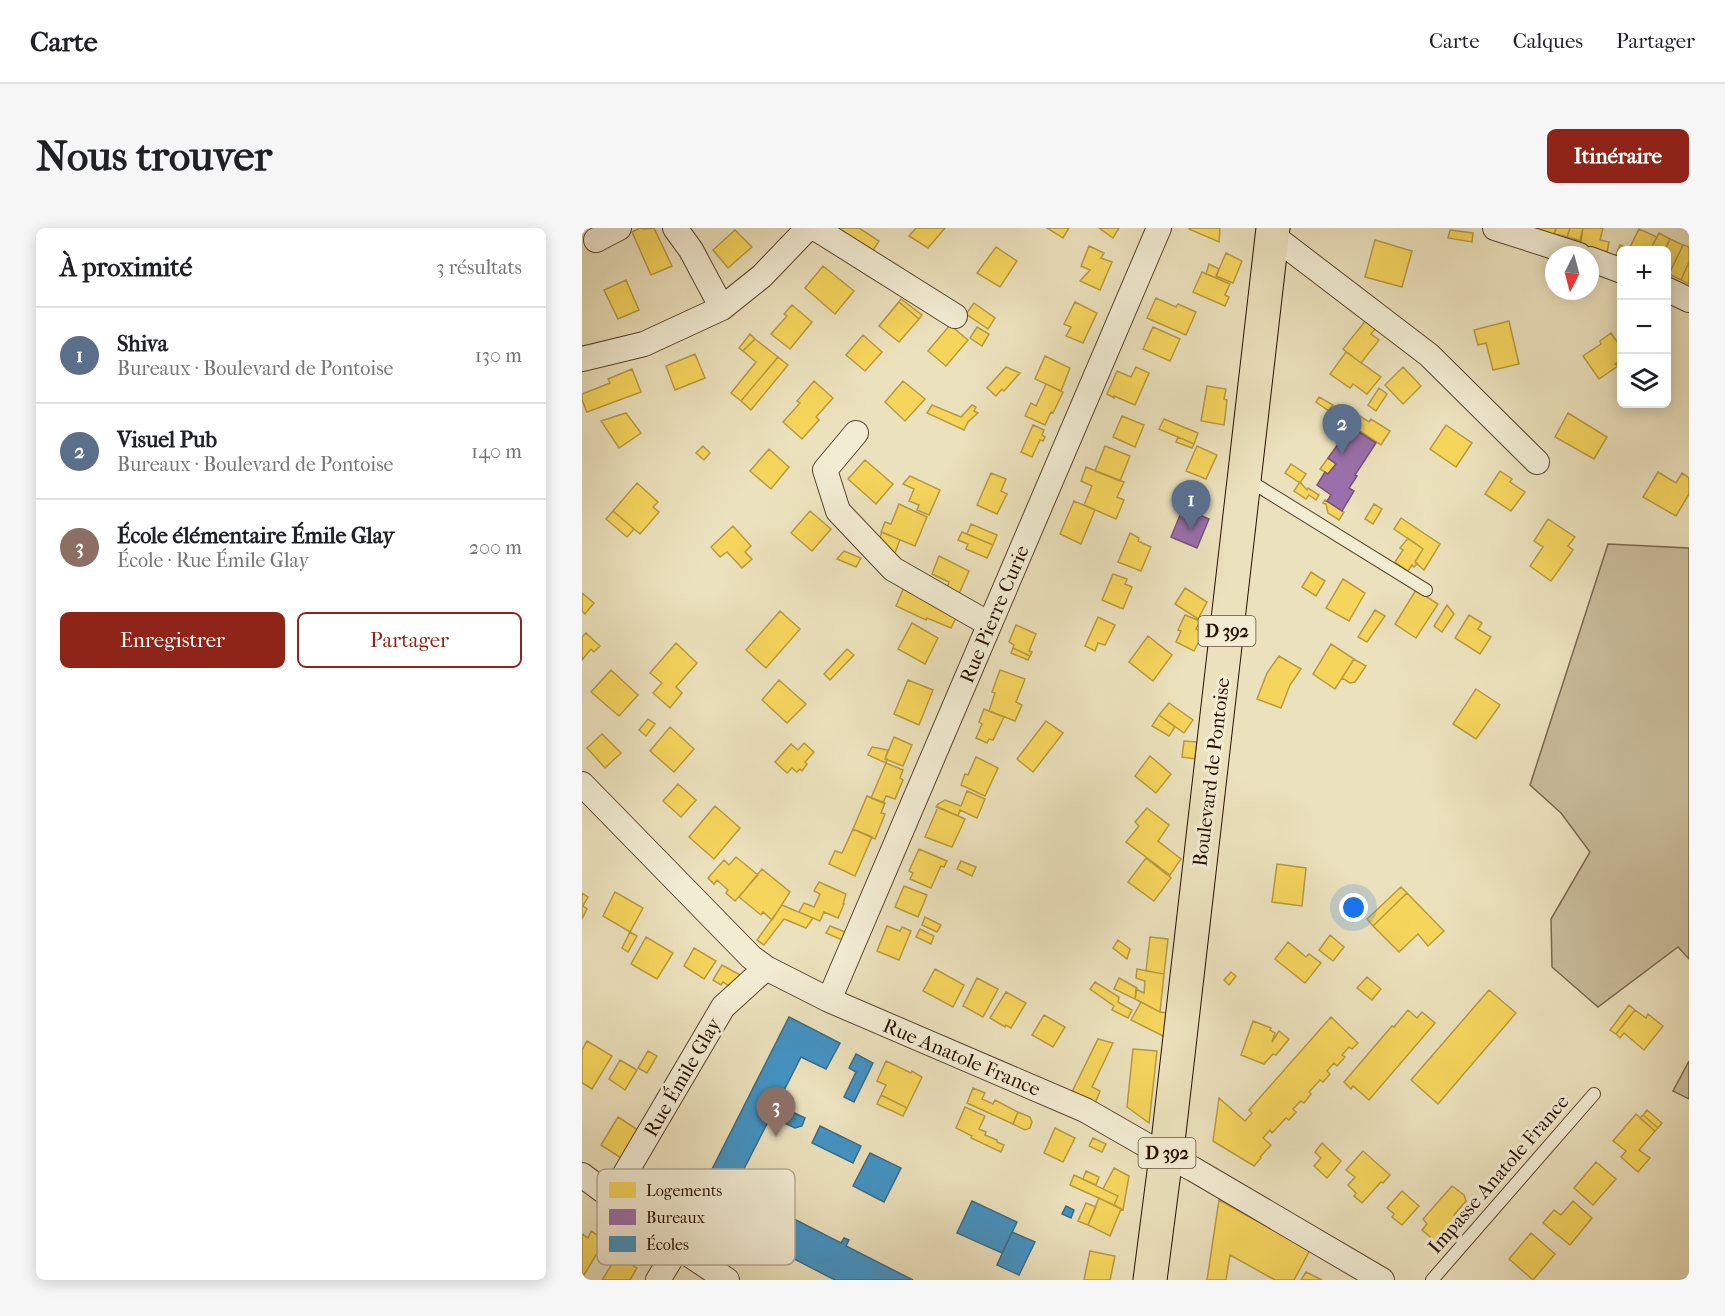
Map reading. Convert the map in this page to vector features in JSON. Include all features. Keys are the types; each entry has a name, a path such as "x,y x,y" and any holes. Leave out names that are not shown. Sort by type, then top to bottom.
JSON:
{"main road":[{"name":"Boulevard de Pontoise","path":"1150,1280 1273,231"}],"street":[{"path":"596,240 619,228"},
{"path":"675,228 691,250 722,308"},
{"path":"582,359 645,344 722,308 762,276 808,228"},
{"path":"815,228 955,316"},
{"name":"Rue Pierre Curie","path":"829,1000 1159,228"},
{"path":"1495,228 1551,246"},
{"path":"1273,231 1429,355 1537,462"},
{"path":"1599,262 1617,269"},
{"path":"1671,291 1689,300"},
{"path":"856,433 825,470 838,511 893,569 989,624"},
{"name":"Rue Anatole France","path":"582,784 751,957 766,969 829,1000 1085,1110 1193,1169 1382,1280"},
{"name":"Rue Émile Glay","path":"628,1169 723,1007 766,969"},
{"path":"582,1175 597,1186"},
{"path":"658,1280 667,1265"},
{"path":"705,1265 727,1280"}],"lane":[{"path":"1244,478 1426,590"},
{"name":"Impasse Anatole France","path":"1432,1280 1594,1094"}],"shaded area":[{"path":"1608,544 1689,548 1689,959 1678,947 1598,1007 1552,967 1551,919 1590,852 1561,813 1530,785"},
{"path":"1689,1061 1689,1099 1673,1091"}],"building: Logements":[{"path":"640,228 654,228 672,266 651,275 632,232"},
{"path":"838,228 859,228 879,241 872,252"},
{"path":"916,228 945,228 928,248 909,236"},
{"path":"1047,228 1069,228 1063,238"},
{"path":"1099,228 1119,228 1113,238"},
{"path":"1220,228 1219,242 1189,229"},
{"path":"1526,228 1556,228 1553,239"},
{"path":"1556,228 1570,228 1567,237 1554,234"},
{"path":"1570,228 1583,228 1581,241 1567,237"},
{"path":"1583,228 1603,228 1600,240 1609,242 1607,252 1599,250 1599,246 1579,245"},
{"path":"1639,229 1657,237 1652,246 1630,246"},
{"path":"735,230 752,247 728,268 713,250"},
{"path":"1450,230 1473,233 1472,242 1448,238"},
{"path":"1659,233 1670,239 1667,246 1652,246"},
{"path":"1670,239 1683,245 1671,270 1671,246 1667,246"},
{"path":"1375,240 1412,251 1402,287 1365,277"},
{"path":"1683,245 1689,247 1689,262 1681,280 1671,275 1671,270"},
{"path":"1089,246 1104,253 1101,258 1112,262 1100,290 1080,281 1090,270 1081,266"},
{"path":"996,247 1017,261 1000,287 977,273"},
{"path":"1226,253 1242,261 1233,283 1216,276"},
{"path":"1689,262 1689,284 1681,280"},
{"path":"1209,264 1219,269 1216,278 1206,274"},
{"path":"823,266 854,291 835,314 805,288"},
{"path":"1202,272 1230,284 1225,295 1229,297 1225,306 1193,292"},
{"path":"626,280 639,310 618,319 604,290"},
{"path":"1156,298 1176,307 1178,304 1196,312 1186,335 1147,318"},
{"path":"901,299 922,315 919,319 899,302 879,326"},
{"path":"899,302 919,319 899,342 879,326"},
{"path":"1075,302 1097,313 1083,343 1066,336 1071,327 1064,324"},
{"path":"974,303 995,318 988,329 966,314"},
{"path":"792,305 812,322 790,349 771,334 787,316 784,314"},
{"path":"1366,320 1376,328 1371,334 1379,340 1361,363 1343,349"},
{"path":"1509,321 1519,364 1493,370 1486,343 1478,345 1474,330"},
{"path":"950,325 968,340 946,366 928,351"},
{"path":"977,327 989,334 982,346 970,338"},
{"path":"1153,327 1180,339 1170,361 1143,349"},
{"path":"1611,333 1617,342 1617,363 1615,364 1617,367 1599,379 1583,356 1601,344 1600,341"},
{"path":"750,334 755,339 743,351 739,348"},
{"path":"863,335 882,352 865,371 846,355"},
{"path":"755,339 778,357 741,401 731,393 756,362 743,351"},
{"path":"1346,352 1381,377 1367,394 1353,384 1350,388 1330,374"},
{"path":"695,354 705,378 675,390 666,366"},
{"path":"1045,356 1070,368 1061,391 1035,379"},
{"path":"778,357 788,365 751,410 741,401"},
{"path":"1006,367 1020,373 1004,391 1002,389 996,396 987,388"},
{"path":"1136,367 1149,373 1135,405 1107,394 1117,371 1131,377"},
{"path":"1403,367 1421,386 1403,404 1385,385"},
{"path":"632,369 641,392 587,412 582,394 610,383 608,379"},
{"path":"814,381 833,398 816,417 819,420 802,439 783,422 800,403 797,401"},
{"path":"903,381 925,399 905,421 885,402"},
{"path":"1046,384 1063,392 1045,425 1025,416 1031,403 1036,406"},
{"path":"1207,386 1226,389 1224,425 1201,421"},
{"path":"1379,388 1387,394 1376,411 1368,405"},
{"path":"1319,397 1333,405 1329,411 1316,402"},
{"path":"932,405 961,417 972,405 976,407 974,411 978,413 968,422 964,430 927,413"},
{"path":"1347,408 1369,422 1371,419 1390,431 1381,445 1340,418"},
{"path":"626,413 641,433 619,448 601,421"},
{"path":"1568,413 1607,437 1594,459 1555,437"},
{"path":"1122,416 1144,425 1135,447 1113,437"},
{"path":"1164,419 1198,433 1194,444 1159,429"},
{"path":"1033,425 1044,430 1042,435 1045,437 1043,441 1040,440 1032,457 1021,452"},
{"path":"1446,425 1472,443 1456,467 1430,449"},
{"path":"1178,437 1194,444 1192,448 1176,442"},
{"path":"703,446 710,453 704,460 696,453"},
{"path":"1105,446 1130,456 1120,481 1095,471"},
{"path":"1197,446 1217,455 1206,479 1186,471"},
{"path":"769,449 789,467 771,489 750,471"},
{"path":"1328,458 1336,464 1328,474 1320,469"},
{"path":"865,460 893,484 876,504 848,479"},
{"path":"1291,464 1306,474 1300,483 1285,473"},
{"path":"1086,467 1124,482 1117,497 1124,500 1116,519 1084,505 1092,486 1081,481"},
{"path":"1500,471 1512,479 1510,482 1525,492 1511,511 1485,494"},
{"path":"1658,472 1676,483 1682,473 1689,478 1689,494 1676,516 1643,497"},
{"path":"991,473 1006,479 1001,491 1007,494 997,514 977,505"},
{"path":"910,476 940,490 929,515 917,510 919,505 909,501 914,489 903,484"},
{"path":"1300,482 1307,490 1308,488 1319,495 1316,500 1309,495 1306,499 1294,491"},
{"path":"637,483 658,502 653,507 659,512 640,534 613,511"},
{"path":"1325,500 1344,512 1339,520 1328,513 1326,504 1323,503"},
{"path":"1074,501 1095,510 1081,544 1060,534"},
{"path":"899,504 927,517 915,546 881,532 885,522 891,524"},
{"path":"1374,504 1382,509 1373,524 1365,519"},
{"path":"613,511 634,529 627,537 606,519"},
{"path":"810,511 831,529 812,551 791,533"},
{"path":"1401,518 1440,544 1424,570 1415,562 1423,549 1394,529"},
{"path":"1548,519 1575,537 1568,546 1573,550 1551,581 1530,566 1543,547 1534,541"},
{"path":"971,524 997,535 993,545 967,534"},
{"path":"733,526 751,546 745,552 752,559 742,568 727,552 720,557 711,547"},
{"path":"882,532 900,540 893,558 877,545"},
{"path":"962,532 993,545 987,558 966,549 968,544 958,540"},
{"path":"1130,533 1139,538 1138,541 1151,547 1141,571 1118,562"},
{"path":"1408,538 1423,549 1415,562 1416,565 1414,567 1412,565 1408,571 1395,562 1403,550 1400,548"},
{"path":"844,551 861,558 856,567 837,559"},
{"path":"939,556 969,571 958,596 946,591 949,582 932,574"},
{"path":"1311,572 1325,581 1316,596 1302,587"},
{"path":"1113,574 1127,579 1125,584 1132,587 1123,609 1102,600"},
{"path":"1343,579 1365,593 1349,621 1326,608"},
{"path":"904,587 933,602 932,605 957,616 951,628 927,618 926,620 896,606"},
{"path":"1185,588 1207,602 1198,619 1175,604"},
{"path":"1416,590 1438,604 1416,638 1395,624"},
{"path":"582,593 594,603 585,614 582,611"},
{"path":"1447,605 1454,614 1442,632 1434,626"},
{"path":"1375,610 1385,616 1367,642 1358,637"},
{"path":"780,611 800,629 766,668 746,650"},
{"path":"1185,615 1200,621 1196,629 1203,633 1194,651 1176,642 1181,631 1178,630"},
{"path":"1469,615 1482,623 1478,629 1491,637 1480,654 1455,638"},
{"path":"1098,617 1115,625 1105,645 1098,643 1095,651 1085,646"},
{"path":"912,623 938,638 925,664 898,649"},
{"path":"1016,625 1036,634 1029,651 1032,652 1030,656 1013,648 1014,645 1009,642"},
{"path":"586,633 600,646 594,652 591,649 582,660 582,637"},
{"path":"1148,636 1172,655 1153,681 1129,662"},
{"path":"676,643 697,663 676,687 682,693 670,708 653,693 662,683 650,673"},
{"path":"1331,644 1354,659 1335,689 1313,674"},
{"path":"1013,648 1030,656 1028,660 1011,653"},
{"path":"847,649 854,655 830,680 824,674"},
{"path":"1279,656 1301,669 1290,685 1281,708 1257,699 1267,673"},
{"path":"1354,659 1366,666 1355,682 1350,683 1342,678"},
{"path":"611,670 638,695 619,716 591,692"},
{"path":"1000,670 1025,679 1016,702 1022,705 1015,721 989,711 995,693 992,692"},
{"path":"779,680 806,704 787,723 762,700"},
{"path":"908,680 933,690 919,725 894,714"},
{"path":"1476,689 1500,705 1476,739 1453,724"},
{"path":"1169,703 1193,720 1184,733 1159,715"},
{"path":"984,709 1004,717 993,740 989,739 987,743 976,738 982,724 979,722"},
{"path":"1159,715 1175,727 1169,736 1152,726"},
{"path":"648,719 655,724 646,736 639,730"},
{"path":"1046,721 1063,733 1033,772 1017,759"},
{"path":"670,727 694,749 674,772 650,751"},
{"path":"602,734 621,753 605,768 587,748"},
{"path":"894,737 912,745 903,766 885,759"},
{"path":"1184,741 1197,742 1195,759 1182,757"},
{"path":"804,743 814,752 805,762 807,764 802,771 800,769 797,772 792,768 787,773 775,762 791,744 798,750"},
{"path":"872,747 888,750 886,763 868,755"},
{"path":"1150,756 1171,774 1156,793 1135,776"},
{"path":"976,757 998,768 985,796 961,785"},
{"path":"886,763 903,770 900,778 903,780 895,799 886,796 883,803 871,798"},
{"path":"678,784 696,800 681,817 663,801"},
{"path":"967,791 985,799 977,818 960,810 958,816 936,807 945,800 961,806"},
{"path":"867,796 885,803 881,813 885,814 875,839 853,829"},
{"path":"715,806 740,828 714,859 689,837"},
{"path":"938,807 965,819 952,847 925,837"},
{"path":"1147,808 1169,825 1158,841 1181,859 1170,875 1126,842 1139,826 1135,822"},
{"path":"853,829 872,837 855,876 829,864 835,851 842,853"},
{"path":"919,849 947,861 944,867 941,866 931,888 910,879 913,873 909,871"},
{"path":"736,857 758,875 735,901 726,893 728,890 717,880 714,884 708,878 724,860 729,865"},
{"path":"1146,858 1171,878 1154,901 1128,882"},
{"path":"961,861 976,867 972,876 957,869"},
{"path":"1277,864 1306,868 1302,906 1272,902"},
{"path":"762,869 790,892 772,920 763,912 761,915 739,897"},
{"path":"819,882 846,894 838,918 824,912 820,921 799,912 804,903 814,907 820,894 814,891"},
{"path":"904,886 927,895 918,917 895,907"},
{"path":"1401,887 1407,893 1373,926 1367,919"},
{"path":"615,892 643,908 630,932 603,916"},
{"path":"582,893 588,897 583,906 587,909 582,919"},
{"path":"1407,893 1444,931 1428,946 1418,934 1399,952 1373,926"},
{"path":"782,905 813,918 806,928 784,919 764,945 757,940"},
{"path":"925,917 941,925 937,932 922,925"},
{"path":"830,926 845,932 842,940 826,933"},
{"path":"887,926 900,931 902,927 911,931 899,960 877,951"},
{"path":"920,929 934,936 931,944 916,937"},
{"path":"630,932 637,936 628,952 622,948"},
{"path":"1330,935 1344,947 1333,961 1319,950"},
{"path":"646,937 673,953 657,979 631,964"},
{"path":"1150,937 1168,939 1164,974 1146,971"},
{"path":"1118,940 1130,949 1127,959 1113,948"},
{"path":"1288,942 1306,957 1309,954 1321,963 1305,983 1275,959"},
{"path":"694,948 716,961 704,979 684,966"},
{"path":"722,965 740,975 732,988 723,982 721,985 713,980"},
{"path":"935,969 964,985 953,1007 923,991"},
{"path":"1137,969 1164,974 1160,1012 1135,999 1136,989 1144,993 1145,981 1136,978"},
{"path":"1231,972 1236,976 1229,985 1224,980"},
{"path":"1367,977 1381,989 1372,1000 1357,988"},
{"path":"977,978 998,989 983,1017 963,1006"},
{"path":"1119,978 1137,988 1135,999 1114,989"},
{"path":"1095,982 1119,997 1118,1002 1132,1010 1128,1018 1112,1010 1114,1006 1090,989"},
{"path":"1489,990 1516,1013 1438,1104 1411,1080"},
{"path":"1006,992 1026,1003 1011,1028 990,1018"},
{"path":"1141,1002 1160,1012 1167,1013 1165,1037 1131,1020"},
{"path":"1629,1005 1635,1010 1616,1034 1610,1030"},
{"path":"1408,1010 1417,1018 1422,1012 1435,1023 1369,1100 1353,1086 1351,1089 1344,1082"},
{"path":"1635,1010 1646,1018 1648,1014 1663,1026 1644,1050 1624,1033 1620,1038 1616,1034"},
{"path":"1044,1015 1065,1027 1053,1047 1032,1035"},
{"path":"1331,1017 1358,1043 1352,1049 1349,1047 1342,1055 1345,1057 1337,1066 1334,1063 1327,1071 1330,1074 1323,1082 1320,1080 1309,1092 1311,1094 1304,1103 1301,1101 1293,1109 1296,1112 1289,1120 1286,1118 1272,1133 1270,1130 1263,1138 1271,1145 1254,1166 1213,1141 1219,1098 1245,1121 1252,1113 1249,1110"},
{"path":"1253,1021 1271,1028 1270,1030 1275,1033 1272,1042 1279,1031 1289,1039 1276,1055 1273,1054 1264,1064 1241,1055"},
{"path":"1098,1039 1113,1043 1092,1087 1100,1091 1094,1106 1071,1094"},
{"path":"587,1041 612,1056 592,1089 582,1083 582,1050"},
{"path":"1133,1049 1157,1051 1149,1123 1127,1107"},
{"path":"648,1051 657,1056 647,1073 638,1068"},
{"path":"620,1060 637,1070 625,1090 609,1079"},
{"path":"886,1061 922,1077 907,1108 881,1095 886,1085 877,1081"},
{"path":"973,1088 985,1093 982,1099 993,1104 995,1100 1018,1112 1013,1124 967,1103"},
{"path":"881,1095 907,1108 903,1116 877,1104"},
{"path":"965,1107 985,1116 979,1129 986,1132 985,1135 1004,1145 1001,1152 956,1128"},
{"path":"1647,1110 1662,1123 1658,1128 1643,1115"},
{"path":"1018,1112 1030,1117 1032,1122 1030,1128 1025,1130 1013,1124"},
{"path":"1636,1114 1655,1131 1639,1150 1650,1158 1638,1172 1621,1157 1626,1151 1613,1141"},
{"path":"1643,1115 1658,1128 1655,1131 1640,1118"},
{"path":"618,1117 638,1130 621,1158 601,1145"},
{"path":"1055,1128 1075,1138 1063,1162 1044,1153"},
{"path":"1093,1138 1106,1144 1102,1152 1089,1146"},
{"path":"1322,1143 1341,1161 1327,1178 1314,1166 1321,1158 1315,1152"},
{"path":"1363,1151 1390,1175 1362,1203 1354,1196 1356,1193 1348,1185 1355,1177 1346,1170"},
{"path":"1596,1162 1616,1179 1593,1205 1574,1188"},
{"path":"1114,1168 1129,1176 1123,1210 1114,1205 1118,1196 1103,1189"},
{"path":"1086,1171 1099,1177 1096,1185 1083,1179"},
{"path":"1074,1175 1118,1196 1114,1205 1070,1185"},
{"path":"1452,1186 1464,1195 1466,1201 1454,1215 1457,1218 1435,1241 1422,1230 1427,1224 1423,1219"},
{"path":"1402,1191 1419,1206 1402,1225 1392,1217 1394,1214 1387,1208"},
{"path":"1099,1198 1121,1209 1110,1236 1088,1225"},
{"path":"1219,1200 1310,1250 1294,1280 1275,1280 1230,1255 1226,1280 1207,1280"},
{"path":"1573,1201 1592,1218 1570,1245 1543,1223 1554,1210 1561,1215"},
{"path":"1086,1203 1096,1207 1088,1225 1078,1221"},
{"path":"591,1231 597,1235 597,1253 584,1275 582,1274 582,1234 588,1238"},
{"path":"1531,1233 1555,1254 1533,1280 1509,1259"},
{"path":"1090,1251 1115,1256 1110,1280 1084,1280"},
{"path":"611,1265 632,1265 637,1268 630,1280 602,1280"},
{"path":"1306,1272 1322,1280 1301,1280"}],"building: Bureaux":[{"path":"1348,425 1376,443 1355,475 1357,476 1349,488 1354,491 1342,511 1327,501 1331,495 1317,485 1325,472 1328,474 1336,464 1328,458"},
{"path":"1183,508 1209,519 1197,548 1171,537"}],"building: Écoles":[{"path":"789,1017 840,1043 826,1069 801,1057 744,1169 712,1169"},
{"path":"856,1054 873,1063 854,1102 844,1097 856,1072 849,1068"},
{"path":"788,1110 805,1118 802,1126 795,1128 782,1122"},
{"path":"820,1126 861,1146 853,1163 812,1143"},
{"path":"870,1153 901,1168 884,1202 853,1186"},
{"path":"972,1201 1017,1222 1002,1253 957,1233"},
{"path":"1066,1206 1074,1210 1071,1218 1062,1214"},
{"path":"795,1219 841,1243 844,1238 849,1240 846,1246 913,1280 835,1280 795,1259"},
{"path":"1012,1232 1035,1242 1019,1275 997,1265"}],"place":[{"name":"Visuel Pub","path":"1342,454"},
{"name":"Shiva","path":"1191,530"},
{"name":"École élémentaire Émile Glay","path":"776,1137"}]}
